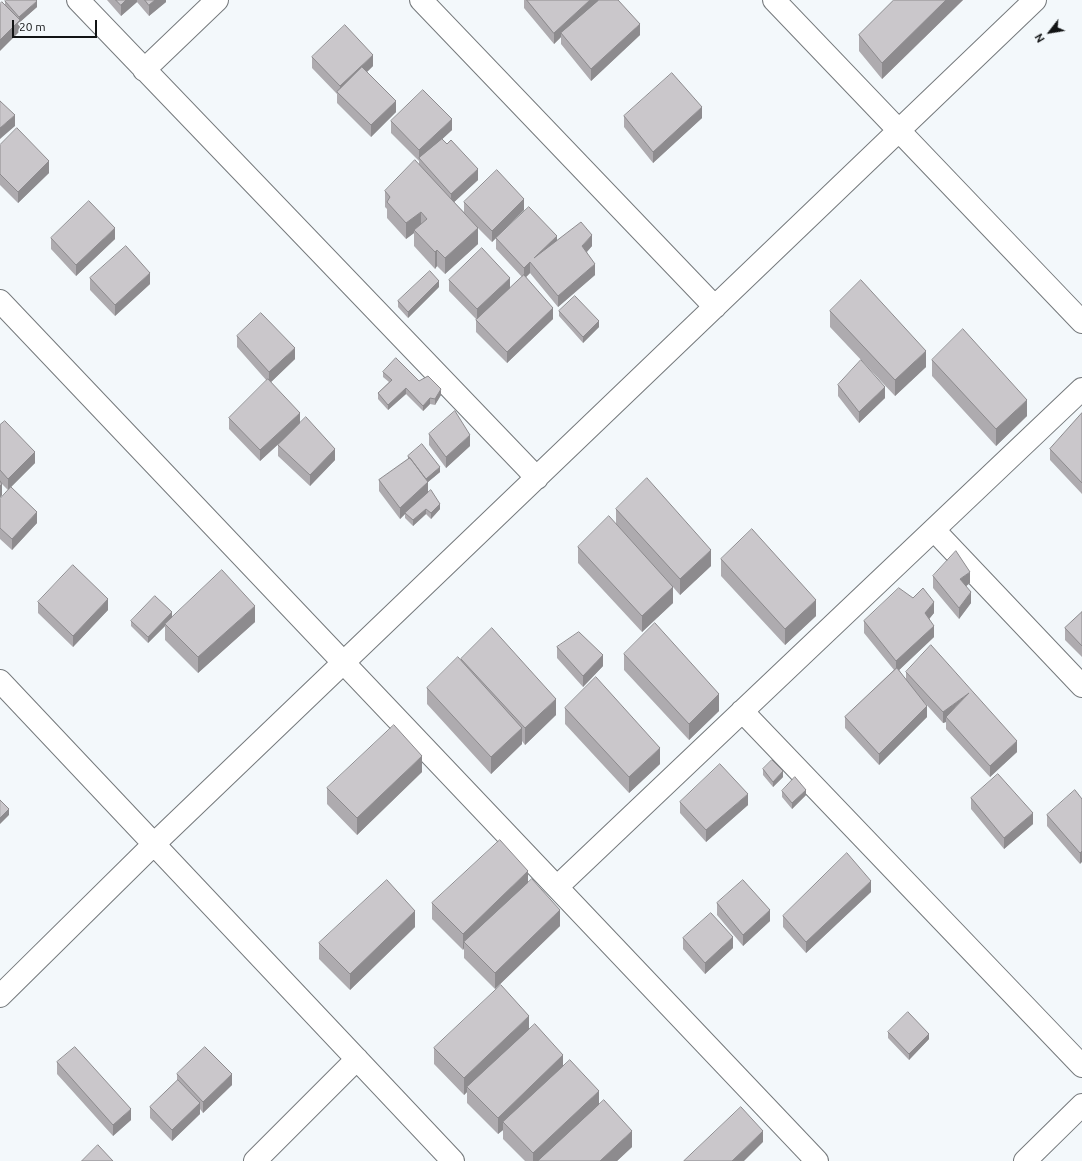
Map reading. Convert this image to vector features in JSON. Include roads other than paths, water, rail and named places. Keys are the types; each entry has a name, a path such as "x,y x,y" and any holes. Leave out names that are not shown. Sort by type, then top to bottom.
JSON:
{"street":[{"path":"78,0 537,478"},
{"path":"144,70 217,0"},
{"path":"421,0 715,307"},
{"path":"774,0 1082,322"},
{"path":"0,996 154,844 1035,0"},
{"path":"0,301 817,1161"},
{"path":"557,887 1082,389"},
{"path":"934,530 1082,686"},
{"path":"0,681 453,1161"},
{"path":"742,711 1082,1066"},
{"path":"255,1161 357,1060"},
{"path":"1024,1161 1082,1105"}]}
